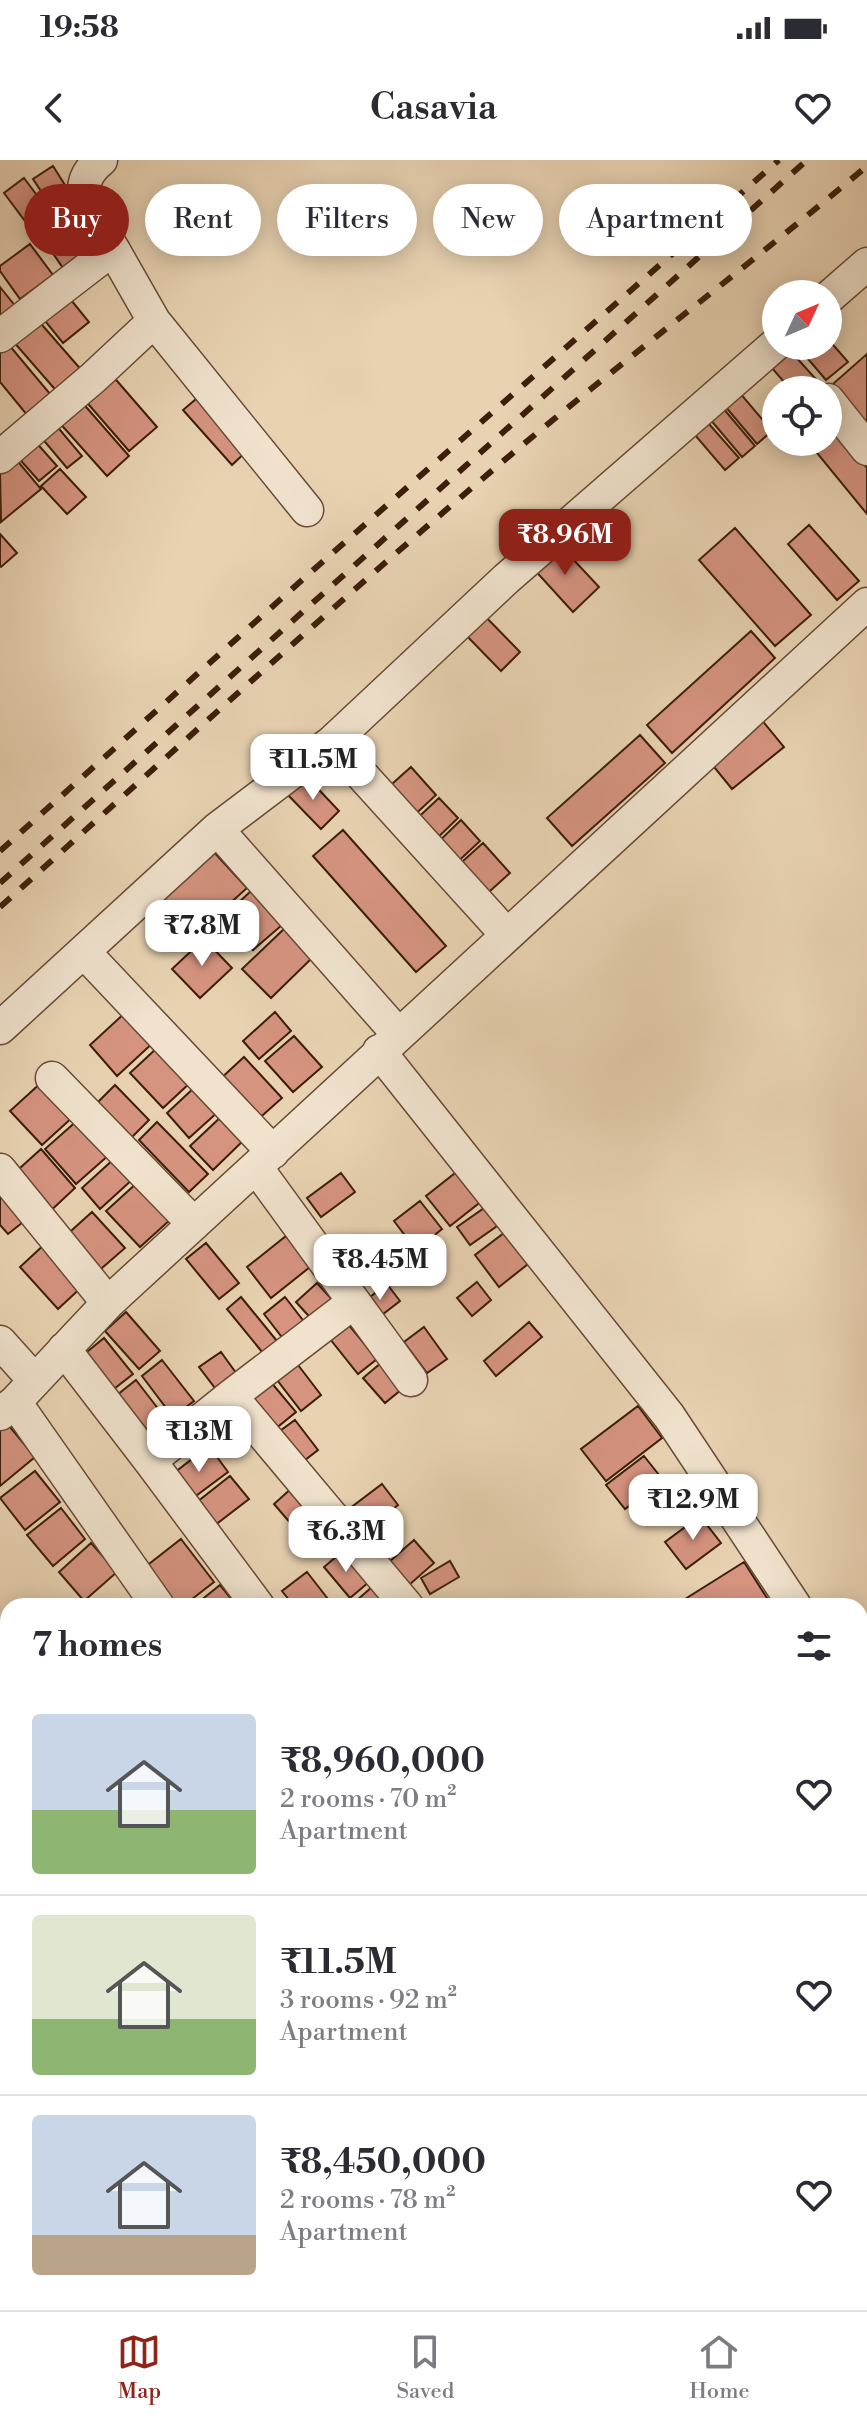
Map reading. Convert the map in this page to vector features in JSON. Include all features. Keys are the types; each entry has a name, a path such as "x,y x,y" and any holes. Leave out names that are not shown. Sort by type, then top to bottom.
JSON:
{"street":[{"path":"83,184 101,160"},
{"path":"0,336 104,256"},
{"path":"117,256 154,321 307,510"},
{"path":"842,286 867,264"},
{"path":"0,457 154,321"},
{"path":"0,1028 217,829 332,742 506,579 762,356"},
{"path":"842,418 867,449"},
{"path":"16,1399 108,1303 867,604"},
{"path":"332,742 507,935"},
{"path":"217,829 389,1042 669,1416 790,1598"},
{"path":"84,952 265,1159 354,1302 411,1380"},
{"path":"52,1078 194,1224"},
{"path":"0,1170 108,1303"},
{"path":"150,1461 354,1302"},
{"path":"0,1342 16,1399 143,1598"},
{"path":"64,1349 252,1598"},
{"path":"231,1396 400,1598"}],"building":[{"path":"53,166 64,184 36,184 33,179"},
{"path":"24,178 28,184 24,184 24,220 4,193"},
{"path":"24,248 24,256 39,256 53,275 20,299 0,271 0,266"},
{"path":"55,256 80,256 63,268"},
{"path":"0,287 16,307 0,319"},
{"path":"67,295 89,322 63,343 41,316"},
{"path":"36,318 84,373 60,395 12,340"},
{"path":"9,345 56,401 32,421 0,382 0,352"},
{"path":"867,354 867,440 842,410 842,376"},
{"path":"842,355 848,362 831,376 823,376 809,360 842,360"},
{"path":"765,360 799,360 813,376 779,376"},
{"path":"111,374 157,427 129,451 83,398"},
{"path":"734,386 762,419 762,440 757,444 719,399"},
{"path":"202,394 250,448 232,465 183,410"},
{"path":"80,400 129,456 107,476 57,420"},
{"path":"717,401 755,446 742,457 704,412"},
{"path":"702,416 739,458 725,470 688,427"},
{"path":"55,424 82,456 67,468 40,436"},
{"path":"842,437 867,468 867,514 819,456 842,456"},
{"path":"33,439 57,466 39,481 15,454"},
{"path":"15,458 41,489 1,522 0,471"},
{"path":"60,469 86,497 67,514 41,486"},
{"path":"809,525 859,581 837,600 788,544"},
{"path":"735,528 811,615 775,646 699,560"},
{"path":"0,534 17,553 1,567 0,566"},
{"path":"557,542 599,587 573,612 531,566"},
{"path":"478,609 520,652 501,671 459,628"},
{"path":"751,631 775,658 672,753 647,725"},
{"path":"761,719 784,747 732,789 710,762"},
{"path":"640,735 665,763 572,846 547,818"},
{"path":"411,767 436,795 409,820 384,791"},
{"path":"305,775 339,811 321,829 286,793"},
{"path":"439,798 458,818 429,846 410,825"},
{"path":"461,820 480,841 451,868 432,848"},
{"path":"343,830 446,946 416,972 313,856"},
{"path":"483,843 510,873 480,900 453,870"},
{"path":"212,850 247,888 188,941 153,904"},
{"path":"251,891 282,925 253,950 223,917"},
{"path":"285,928 313,957 271,998 242,969"},
{"path":"204,939 232,968 200,998 172,969"},
{"path":"127,1011 155,1041 117,1076 90,1045"},
{"path":"275,1012 291,1031 259,1059 243,1041"},
{"path":"294,1036 322,1067 293,1092 265,1061"},
{"path":"158,1047 191,1082 163,1108 130,1073"},
{"path":"244,1057 282,1098 255,1122 218,1081"},
{"path":"43,1081 75,1115 42,1145 10,1111"},
{"path":"115,1085 149,1120 122,1147 88,1112"},
{"path":"196,1086 219,1111 189,1138 167,1113"},
{"path":"224,1114 247,1137 213,1170 190,1146"},
{"path":"79,1119 110,1154 76,1184 45,1149"},
{"path":"157,1122 208,1174 189,1192 139,1140"},
{"path":"41,1149 75,1188 45,1216 10,1177"},
{"path":"115,1158 134,1178 100,1209 82,1188"},
{"path":"459,1170 483,1200 450,1226 426,1196"},
{"path":"341,1173 355,1192 321,1217 307,1198"},
{"path":"138,1182 171,1219 140,1247 106,1211"},
{"path":"0,1192 27,1219 8,1234 0,1225"},
{"path":"420,1201 442,1229 416,1250 394,1221"},
{"path":"487,1206 500,1224 470,1245 457,1227"},
{"path":"92,1212 125,1248 94,1275 62,1239"},
{"path":"504,1233 528,1264 499,1287 475,1255"},
{"path":"286,1236 310,1267 271,1298 247,1267"},
{"path":"47,1242 85,1284 58,1309 20,1267"},
{"path":"206,1243 239,1283 219,1299 186,1259"},
{"path":"477,1282 491,1300 472,1316 457,1298"},
{"path":"317,1283 337,1305 316,1324 296,1302"},
{"path":"387,1284 400,1301 374,1321 361,1304"},
{"path":"241,1297 281,1346 267,1358 227,1309"},
{"path":"285,1297 309,1328 288,1345 264,1314"},
{"path":"126,1312 160,1351 139,1369 105,1331"},
{"path":"529,1322 542,1337 496,1376 484,1361"},
{"path":"348,1324 377,1359 358,1374 330,1339"},
{"path":"424,1327 447,1359 427,1373 404,1342"},
{"path":"104,1338 133,1374 110,1392 82,1356"},
{"path":"221,1352 239,1377 218,1392 199,1367"},
{"path":"162,1360 194,1401 173,1417 142,1376"},
{"path":"295,1361 321,1395 301,1411 274,1376"},
{"path":"381,1363 402,1389 385,1403 363,1378"},
{"path":"136,1380 166,1419 141,1438 112,1399"},
{"path":"270,1381 296,1412 269,1434 244,1402"},
{"path":"232,1403 252,1428 230,1446 210,1420"},
{"path":"638,1406 662,1438 606,1481 581,1449"},
{"path":"295,1420 318,1450 296,1467 273,1436"},
{"path":"5,1421 35,1457 0,1486 0,1425"},
{"path":"209,1446 228,1472 189,1501 170,1476"},
{"path":"644,1456 663,1480 625,1509 606,1485"},
{"path":"35,1471 60,1502 25,1530 0,1498"},
{"path":"230,1476 249,1499 210,1529 192,1506"},
{"path":"382,1484 398,1505 357,1537 341,1515"},
{"path":"293,1487 311,1509 292,1525 274,1504"},
{"path":"61,1508 85,1539 53,1566 27,1535"},
{"path":"700,1516 721,1543 686,1569 665,1542"},
{"path":"181,1539 214,1582 193,1598 161,1598 140,1571"},
{"path":"414,1540 434,1563 401,1592 381,1569"},
{"path":"91,1543 117,1572 87,1598 81,1598 59,1572"},
{"path":"343,1551 369,1582 350,1598 324,1567"},
{"path":"450,1561 459,1577 430,1594 421,1578"},
{"path":"744,1562 767,1598 687,1598"},
{"path":"307,1572 327,1598 288,1598 282,1591"},
{"path":"220,1585 231,1598 204,1598"},
{"path":"372,1587 382,1598 359,1598"}],"railway":[{"path":"0,851 779,160"},
{"path":"0,883 807,160"},
{"path":"0,907 437,517 867,166"}]}
